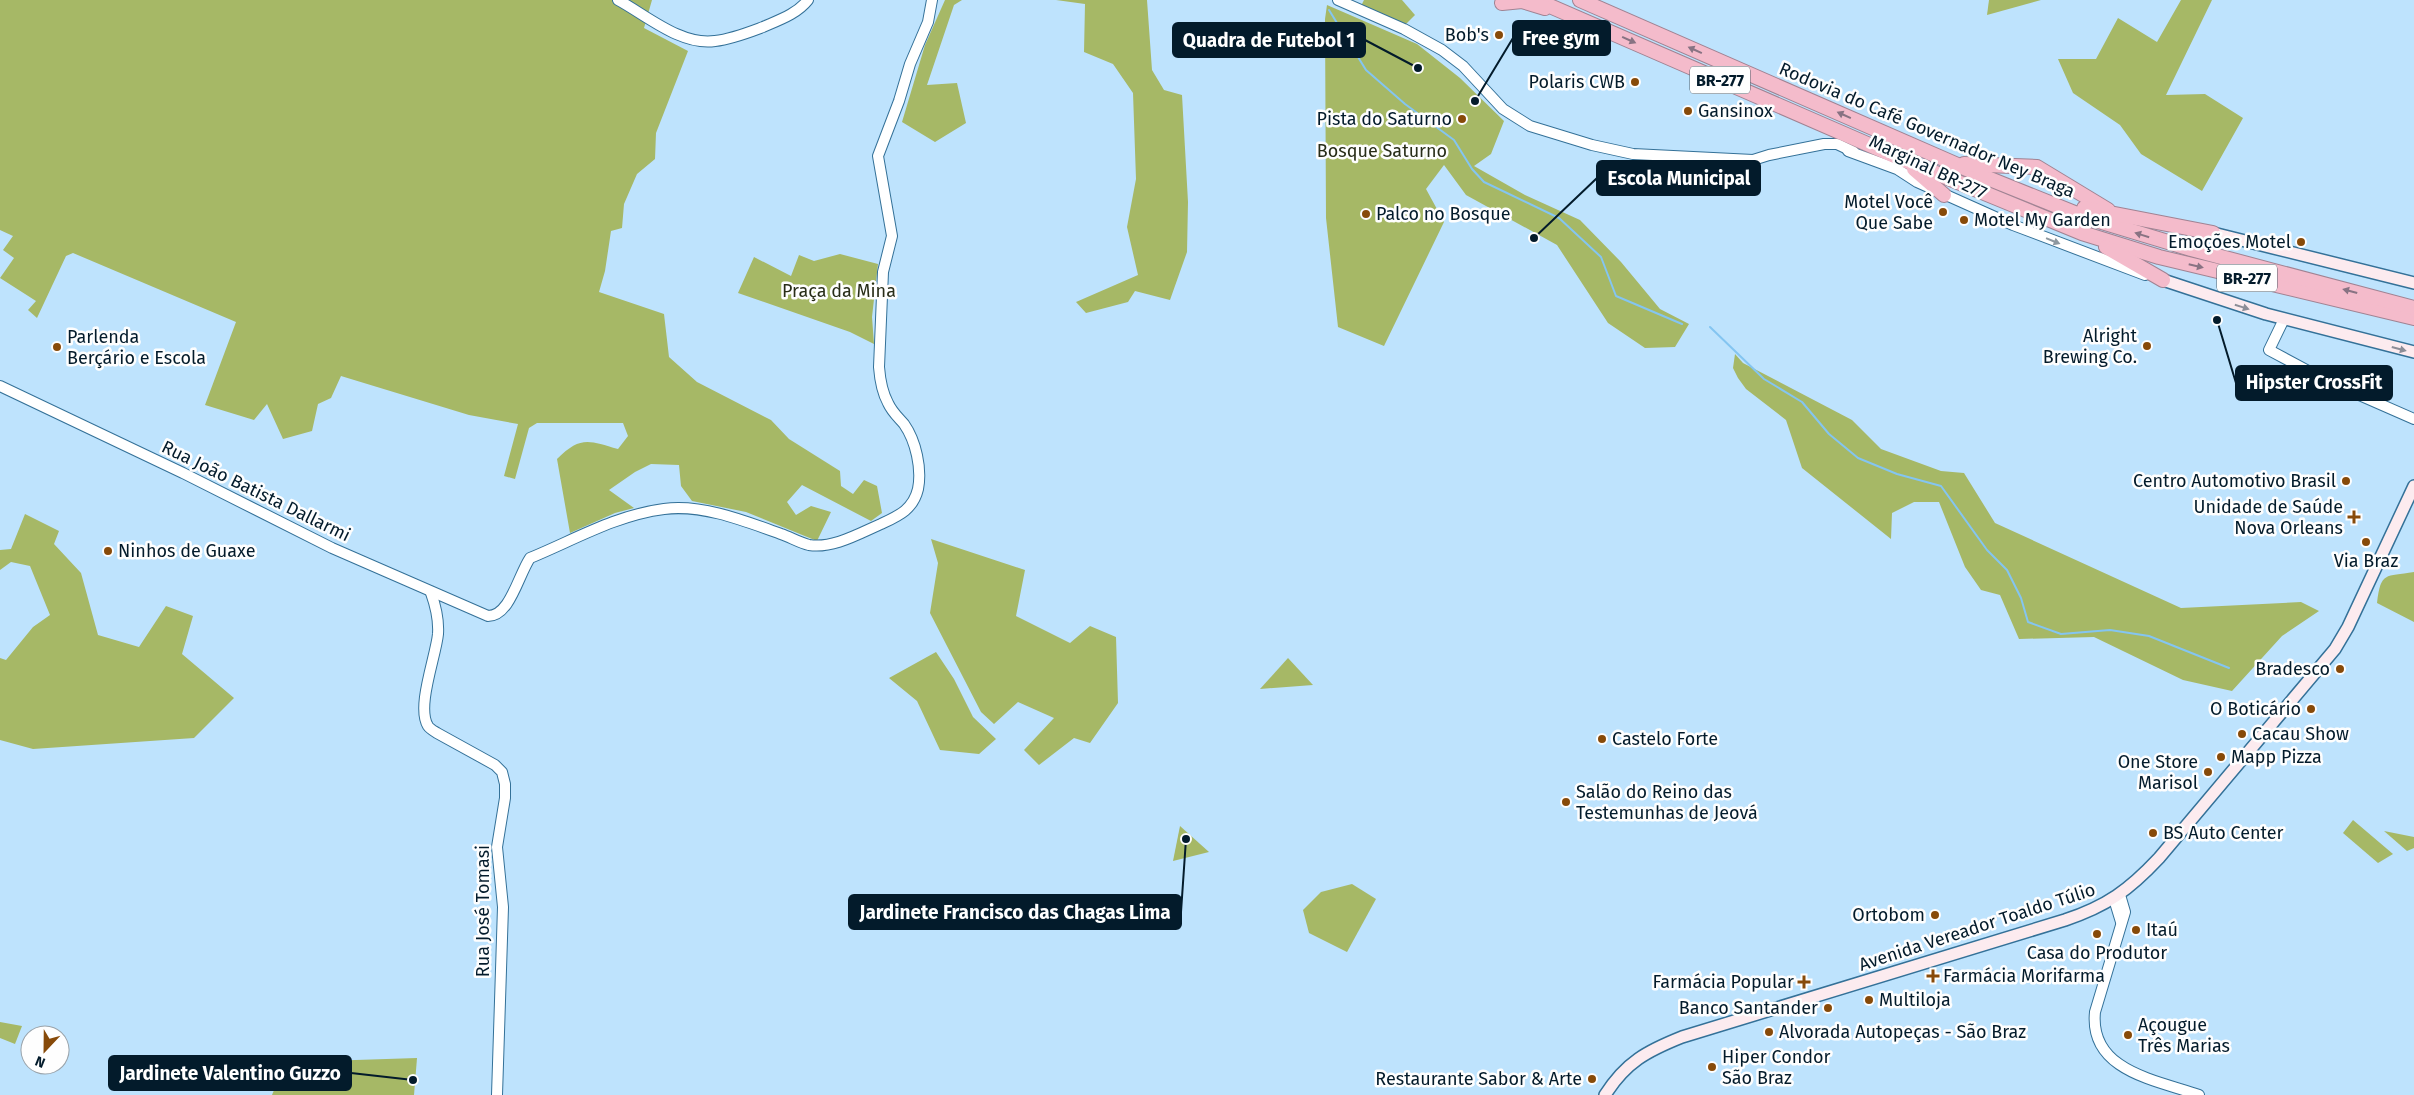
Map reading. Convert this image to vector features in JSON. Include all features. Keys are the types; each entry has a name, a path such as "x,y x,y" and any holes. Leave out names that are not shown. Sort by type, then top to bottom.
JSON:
{"highway":[{"name":"Rodovia do Café Governador Ney Braga","path":"1536,0 1904,160 2082,233 2159,257 2414,318"},
{"name":"Rodovia do Café Governador Ney Braga","path":"1580,0 1984,177 2082,216 2122,229 2414,308"},
{"path":"1603,0 1614,15"},
{"path":"1502,3 1522,1 1581,19"},
{"path":"1904,160 1944,195"},
{"path":"1955,164 2037,167 2117,216"},
{"path":"1984,177 2070,204 2117,216 2213,233"},
{"path":"2082,233 2163,280"}],"main road":[{"path":"2213,233 2414,283"},
{"name":"Marginal BR-277","path":"2163,280 2284,319 2414,352"},
{"name":"Avenida Vereador Toaldo Túlio","path":"1605,1095 1619,1075 1636,1058 1682,1037 2050,925 2096,909 2117,897 2159,858 2327,660 2348,626 2414,486"}],"street":[{"path":"618,0 677,34 695,40 713,42 739,36 777,21 794,12 808,0"},
{"name":"Rua João Batista Dallarmi","path":"0,386 183,473 332,548 488,616 500,613 505,608 521,572 530,558 623,518 664,509 704,510 774,531 810,545 830,544 852,537 899,516 908,509 918,488 918,464 913,442 904,425 888,404 880,381 883,272 892,236 878,156 900,101 910,64 928,22 932,0"},
{"name":"Marginal BR-277","path":"1338,0 1404,29 1442,50 1462,66 1503,109 1514,118 1530,126 1585,143 1632,154 1753,160 1769,154 1824,144 1837,144 1897,169 1917,182 1944,195 2064,246 2163,280"},
{"path":"2284,319 2269,350 2319,378 2414,419"},
{"name":"Rua José Tomasi","path":"431,592 437,608 438,635 425,697 426,721 429,727 437,733 495,765 502,772 505,784 505,798 497,847 503,908 497,1095"},
{"path":"437,608 451,601"},
{"path":"2117,897 2126,909 2095,1012 2094,1028 2099,1044 2110,1058 2126,1070 2199,1095"}],"green space":[{"path":"0,0 652,0 644,28 688,51 656,133 655,159 637,174 624,204 622,228 611,231 605,271 599,292 664,314 669,357 697,382 771,420 789,439 840,471 841,486 853,494 864,480 877,486 882,513 871,521 802,485 787,502 796,515 811,506 831,512 817,541 746,512 692,501 681,486 679,465 651,464 635,472 609,490 634,508 615,513 570,533 557,459 578,443 592,442 618,449 628,436 623,423 537,423 529,428 515,479 504,476 518,424 469,415 341,376 331,398 318,404 312,431 283,439 267,404 254,420 205,405 236,322 73,253 66,256 37,318 28,310 36,301 0,278 14,258 3,250 13,236 0,230"},
{"path":"945,0 962,0 954,5 927,85 957,83 966,123 935,142 902,122 925,45"},
{"path":"1056,0 1147,0 1152,70 1164,90 1182,95 1188,202 1187,252 1170,300 1135,291 1128,302 1086,313 1076,302 1138,275 1127,227 1136,179 1133,93 1113,64 1084,52 1085,4"},
{"path":"1364,0 1402,0 1415,15 1404,26 1361,6"},
{"path":"1989,0 2041,0 1987,15"},
{"path":"2181,0 2212,0 2166,95 2205,94 2243,118 2202,191 2141,154 2120,125 2073,93 2058,59 2096,59 2118,18 2157,42"},
{"name":"Bosque Saturno","path":"1327,5 1417,44 1460,78 1504,121 1491,154 1474,166 1525,195 1580,220 1621,262 1660,309 1689,324 1675,347 1645,348 1608,323 1557,245 1466,195 1444,165 1426,189 1444,222 1384,346 1338,327 1326,218 1325,19"},
{"name":"Praça da Mina","path":"840,254 878,264 872,317 874,344 850,332 738,293 754,257 791,276 799,255 814,261"},
{"path":"1735,354 1743,363 1852,420 1881,449 1941,471 1964,473 1995,523 2181,608 2301,602 2319,611 2282,636 2232,691 2183,680 2094,637 2019,639 2000,595 1981,590 1965,567 1939,502 1914,502 1892,513 1891,539 1802,468 1786,420 1746,389 1733,368"},
{"path":"25,514 59,531 54,544 81,573 98,635 139,647 166,606 193,616 182,654 234,698 194,738 33,749 0,740 0,658 6,660 33,627 50,615 30,566 11,562 0,570 0,550 11,549"},
{"path":"931,539 1025,570 1016,616 1070,643 1090,626 1116,637 1118,703 1090,743 1074,738 1039,765 1024,750 1054,718 1018,702 994,724 981,712 930,613 938,563"},
{"path":"2414,572 2414,622 2377,603 2380,585 2386,577"},
{"path":"936,652 954,679 973,717 996,739 979,754 940,750 917,701 889,678"},
{"path":"1288,658 1313,685 1260,689"},
{"path":"2353,820 2393,854 2378,863 2343,833"},
{"path":"1180,826 1209,852 1173,861"},
{"path":"2384,831 2414,837 2414,848 2407,851"},
{"path":"1352,884 1376,899 1347,952 1309,933 1303,910 1321,892"},
{"path":"0,1022 20,1026 15,1044 0,1038"},
{"path":"417,1058 414,1095 272,1095 279,1078 294,1062"}],"waterway":[{"path":"1329,10 1366,70 1405,104 1454,140 1472,169 1484,182 1559,218 1601,257 1616,296 1682,324"},
{"path":"1710,327 1764,379 1802,402 1829,434 1858,458 1897,474 1941,486 1987,550 2007,570 2021,598 2028,622 2061,634 2110,630 2149,636 2229,668"}],"place":[{"name":"Bob's","path":"1499,35"},
{"name":"Quadra de Futebol 1","path":"1418,68"},
{"name":"Polaris CWB","path":"1635,82"},
{"name":"Free gym","path":"1475,101"},
{"name":"Gansinox","path":"1688,111"},
{"name":"Pista do Saturno","path":"1462,119"},
{"name":"Motel Você Que Sabe","path":"1943,212"},
{"name":"Palco no Bosque","path":"1366,214"},
{"name":"Motel My Garden","path":"1964,220"},
{"name":"Escola Municipal","path":"1534,238"},
{"name":"Emoções Motel","path":"2301,242"},
{"name":"Hipster CrossFit","path":"2217,320"},
{"name":"Alright Brewing Co.","path":"2147,346"},
{"name":"Parlenda Berçário e Escola","path":"57,347"},
{"name":"Centro Automotivo Brasil","path":"2346,481"},
{"name":"Unidade de Saúde Nova Orleans","path":"2354,517"},
{"name":"Via Braz","path":"2366,542"},
{"name":"Ninhos de Guaxe","path":"108,551"},
{"name":"Bradesco","path":"2340,669"},
{"name":"O Boticário","path":"2311,709"},
{"name":"Cacau Show","path":"2242,734"},
{"name":"Castelo Forte","path":"1602,739"},
{"name":"Mapp Pizza","path":"2221,757"},
{"name":"One Store Marisol","path":"2208,772"},
{"name":"Salão do Reino das Testemunhas de Jeová","path":"1566,802"},
{"name":"BS Auto Center","path":"2153,833"},
{"name":"Jardinete Francisco das Chagas Lima","path":"1186,839"},
{"name":"Ortobom","path":"1935,915"},
{"name":"Itaú","path":"2136,930"},
{"name":"Casa do Produtor","path":"2097,934"},
{"name":"Farmácia Morifarma","path":"1933,976"},
{"name":"Farmácia Popular","path":"1804,982"},
{"name":"Multiloja","path":"1869,1000"},
{"name":"Banco Santander","path":"1828,1008"},
{"name":"Alvorada Autopeças - São Braz","path":"1769,1032"},
{"name":"Açougue Três Marias","path":"2128,1035"},
{"name":"Hiper Condor São Braz","path":"1712,1067"},
{"name":"Restaurante Sabor & Arte","path":"1592,1079"},
{"name":"Jardinete Valentino Guzzo","path":"413,1080"}]}
